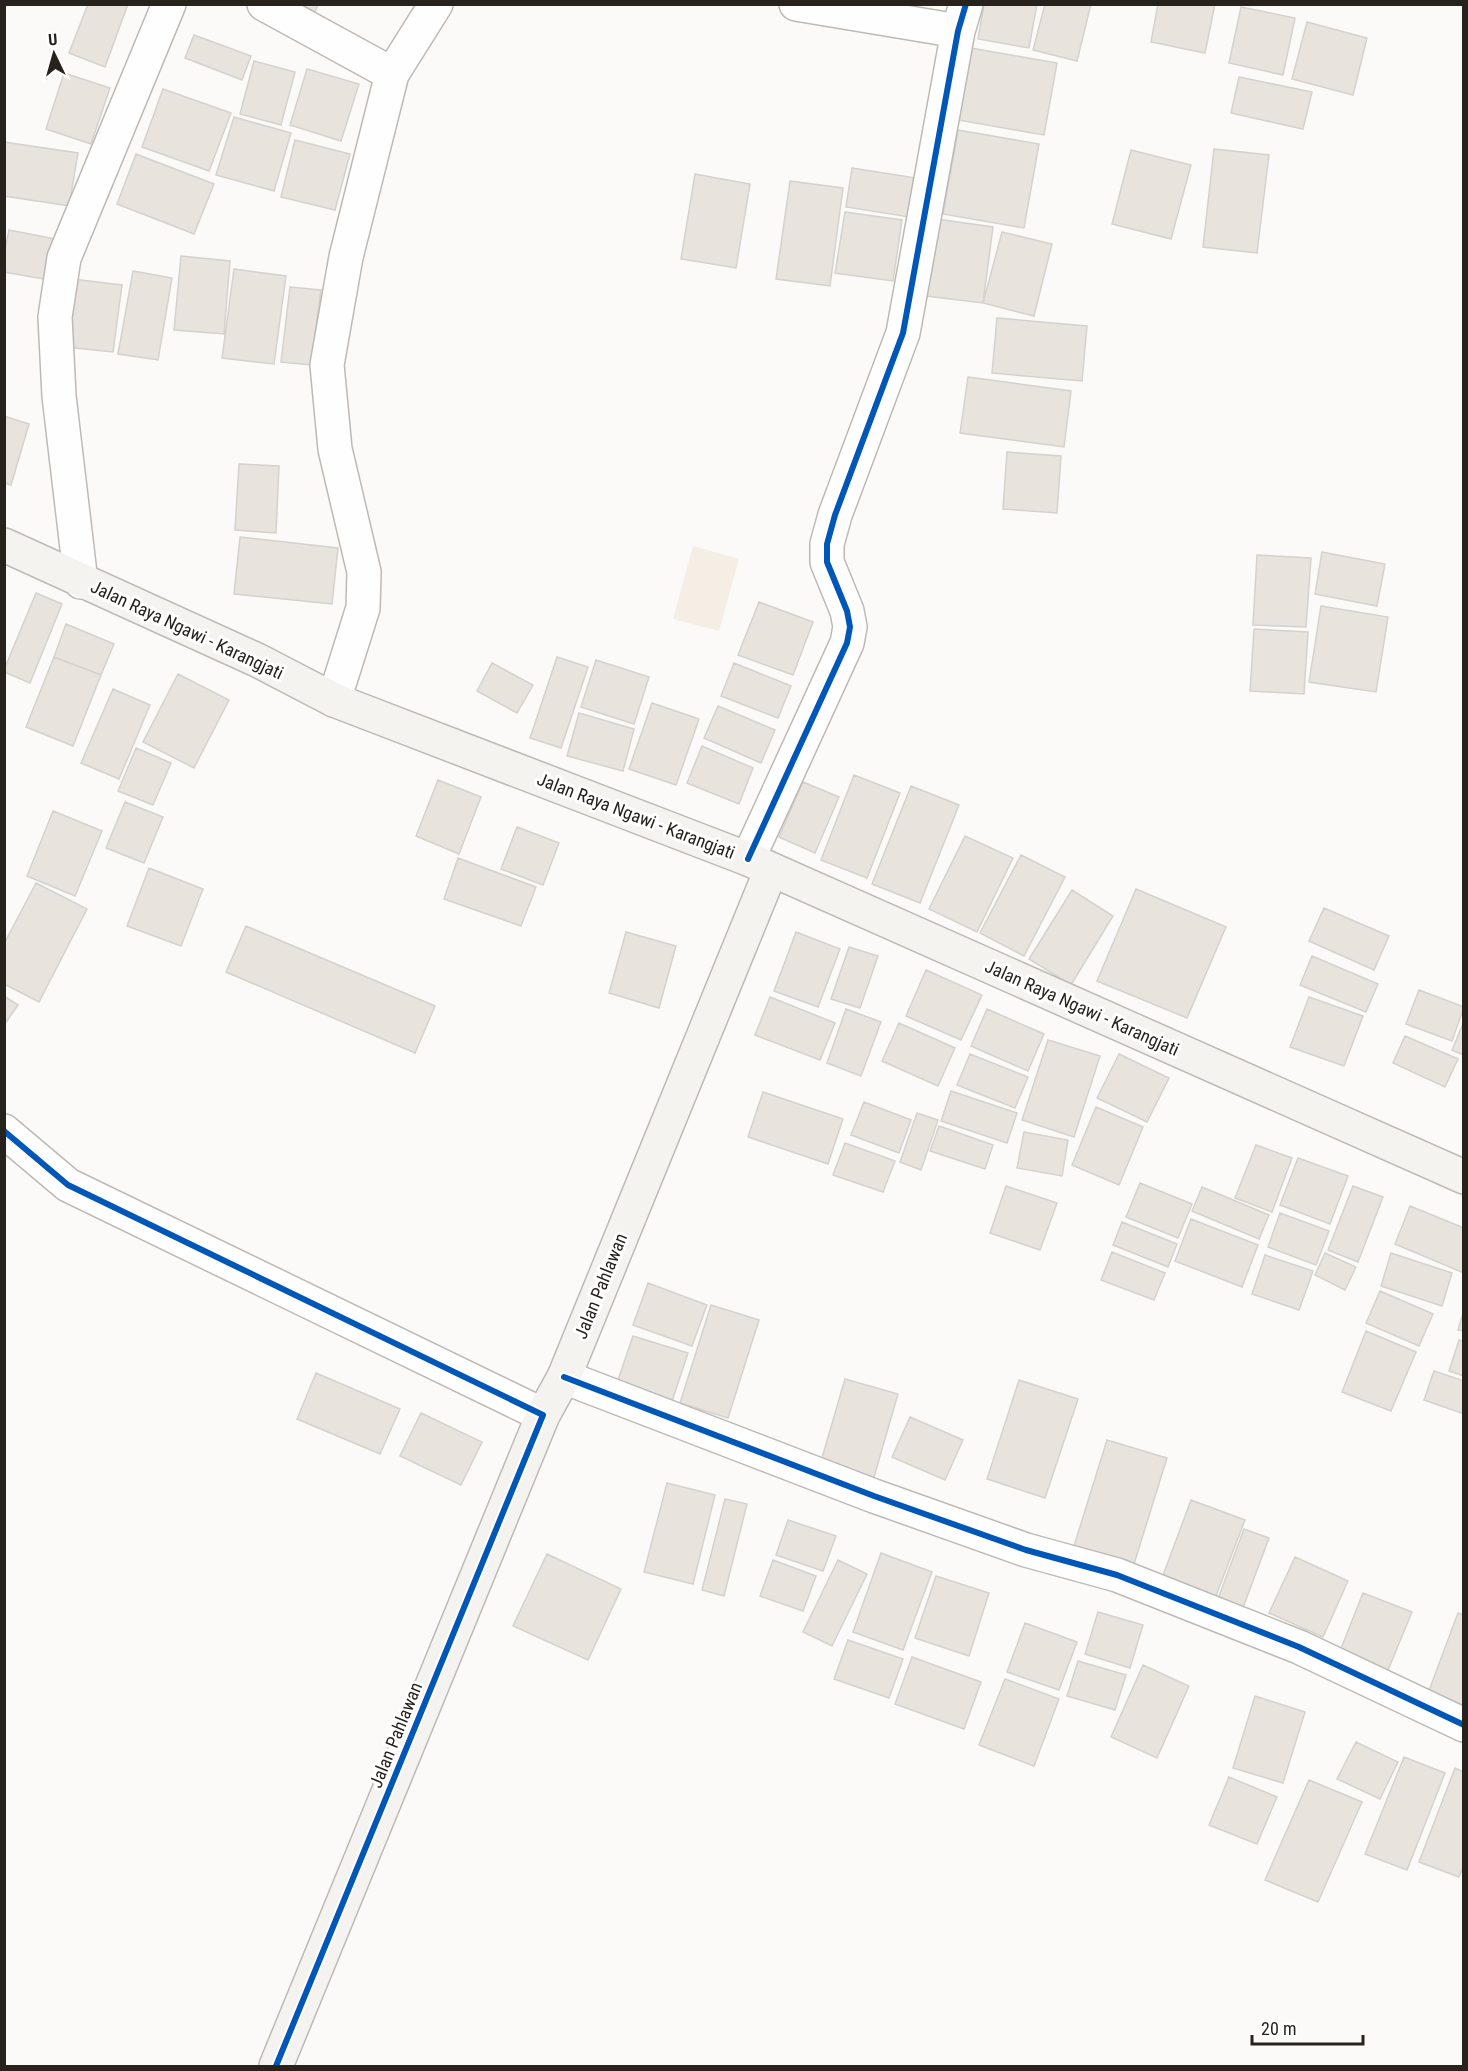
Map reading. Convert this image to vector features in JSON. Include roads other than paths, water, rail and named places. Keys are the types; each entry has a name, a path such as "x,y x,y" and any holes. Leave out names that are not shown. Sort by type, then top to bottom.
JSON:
{"main road":[{"name":"Jalan Raya Ngawi - Karangjati","path":"4,545 81,582 257,660 334,700 760,865 1464,1177"},
{"name":"Jalan Pahlawan","path":"276,2067 543,1415 564,1377 760,865"}],"street":[{"path":"81,582 59,396 55,317 64,258 169,4"},
{"path":"264,4 392,74"},
{"path":"334,700 363,608 364,572 335,449 327,365 346,257 392,74 436,4"},
{"path":"760,865 847,642 850,627 847,611 828,562 827,544 835,515 903,333 962,18 796,4"},
{"path":"4,1131 68,1185 543,1415"},
{"path":"564,1377 885,1500 1026,1550 1117,1575 1299,1647 1464,1725"}]}
